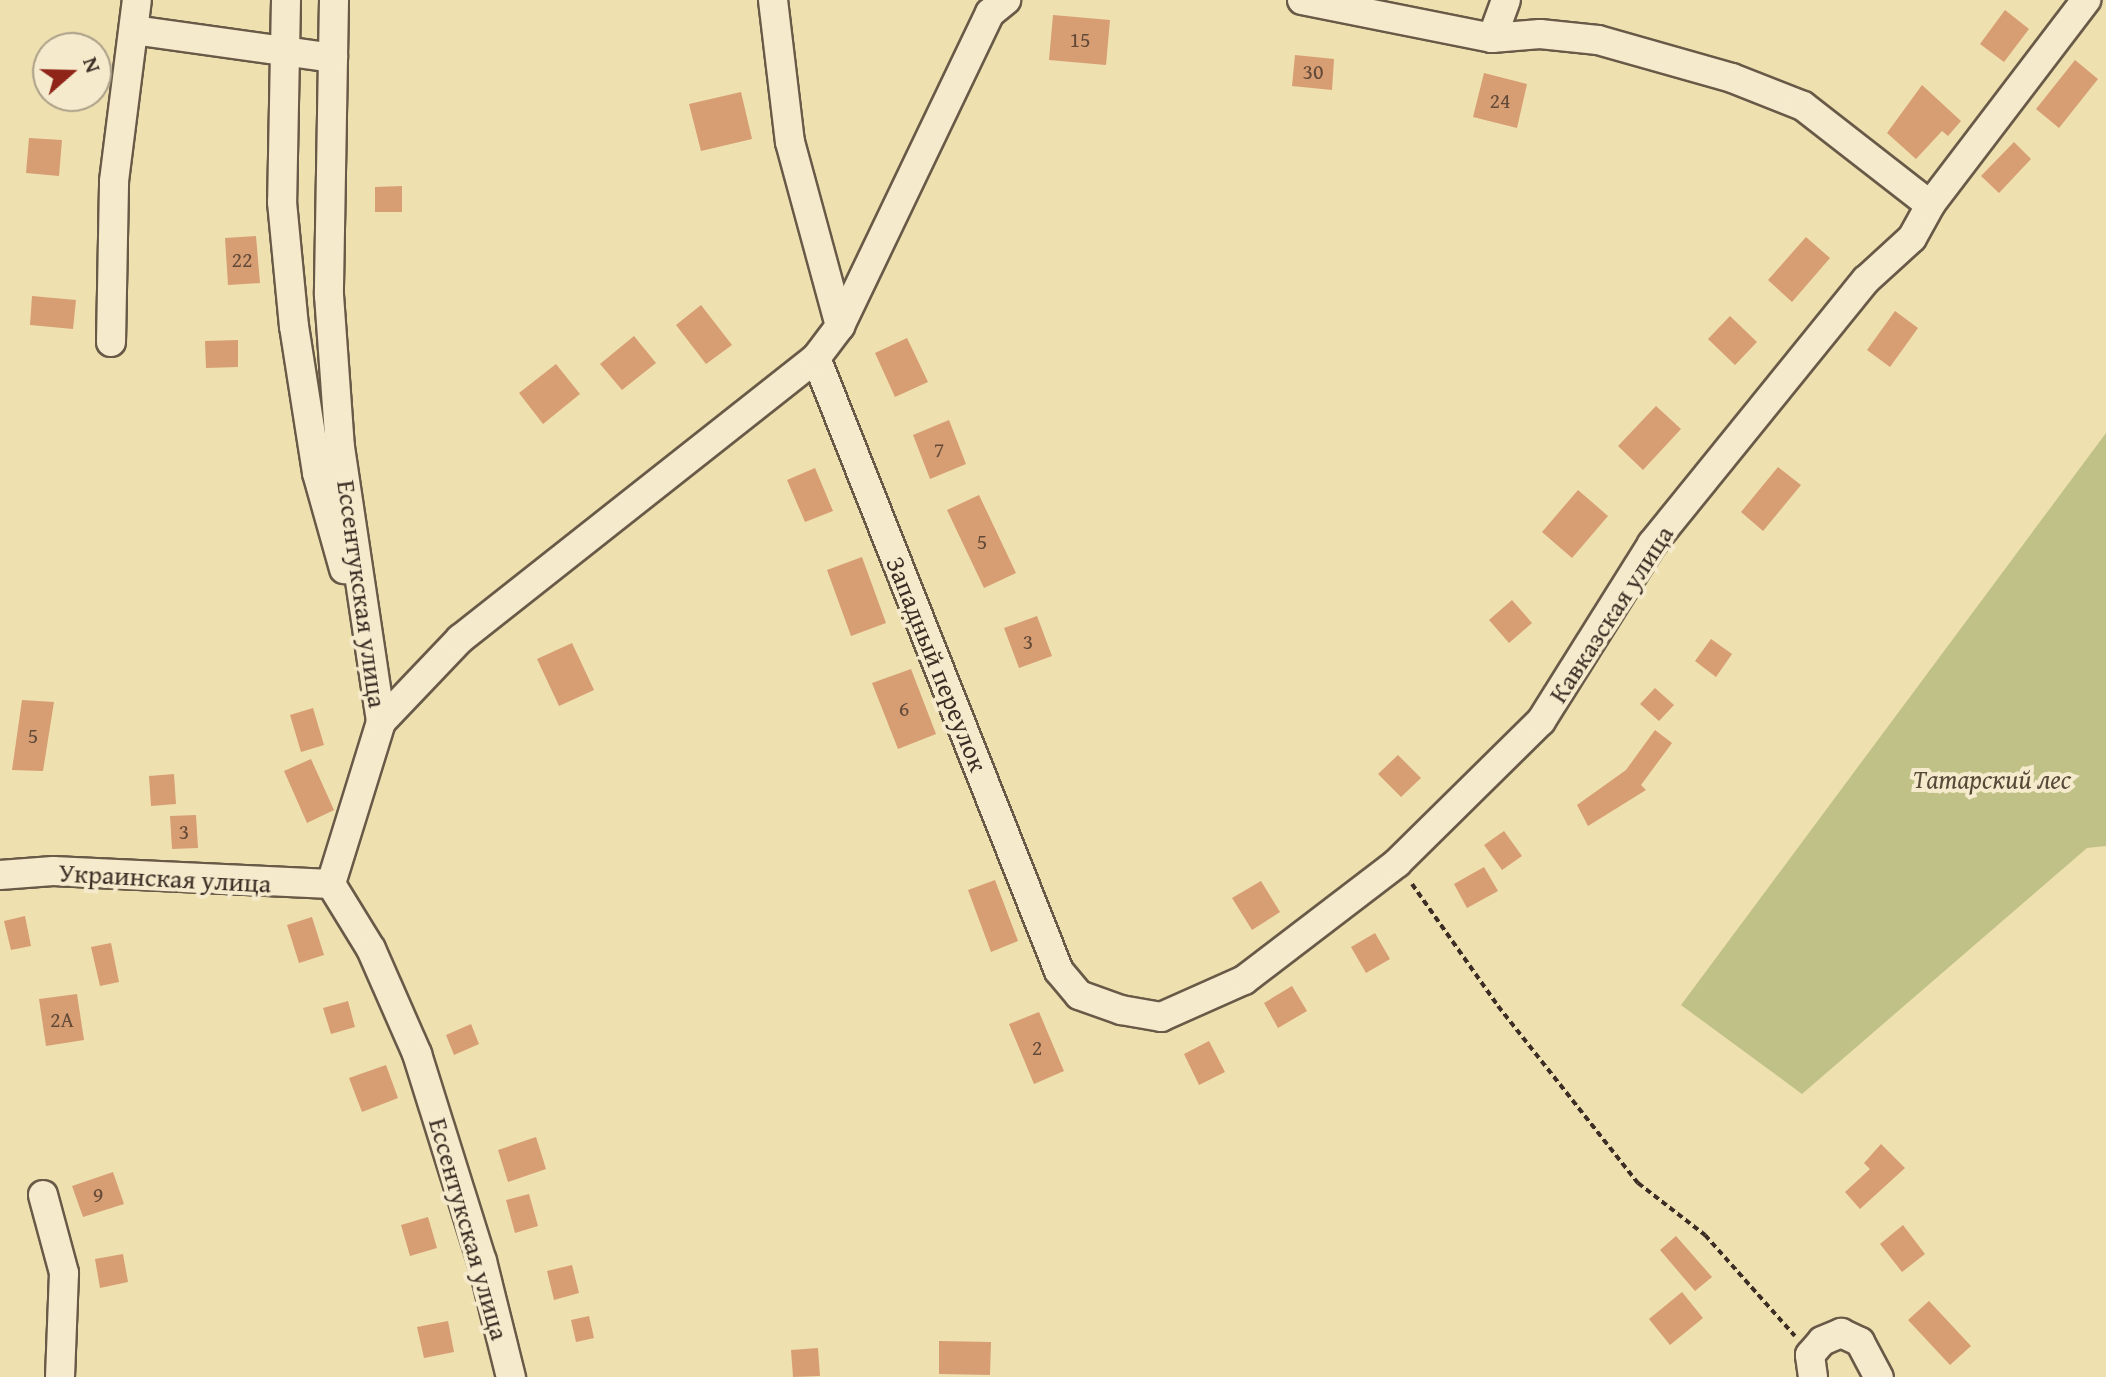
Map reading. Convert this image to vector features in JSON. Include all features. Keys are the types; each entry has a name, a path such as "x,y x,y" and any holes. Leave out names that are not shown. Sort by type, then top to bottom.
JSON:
{"street":[{"path":"111,342 114,181 137,0"},
{"path":"286,0 282,202 294,326 317,473 361,637 372,656"},
{"name":"Ессентукская улица","path":"334,0 329,295 340,447 381,722 331,884 371,949 417,1054 482,1261 511,1377"},
{"path":"773,0 790,142 840,326"},
{"path":"1302,0 1492,38 1540,34 1598,40 1732,78 1803,106 1930,205"},
{"path":"1492,38 1506,0"},
{"name":"Кавказская улица","path":"1059,971 1079,995 1121,1010 1161,1017 1244,980 1397,863 1541,721 1652,544 1866,280 1912,238 1930,205 2086,0"},
{"path":"381,722 460,639 816,358 840,326 995,4"},
{"path":"134,30 333,58"},
{"name":"Западный переулок","path":"816,358 1059,971"},
{"name":"Украинская улица","path":"0,875 53,871 331,884"},
{"path":"43,1195 64,1273 60,1377"},
{"path":"1812,1366 1822,1341 1841,1333 1860,1342 1879,1377"}],"path":[{"path":"1397,863 1498,1006 1638,1183 1705,1235 1812,1366"}],"green space":[{"name":"Татарский лес","path":"2106,433 2106,846 2087,848 1802,1094 1681,1005"}],"building":[{"path":"2005,10 2029,29 2004,62 1980,44"},
{"path":"1053,15 1110,20 1106,65 1049,60"},
{"path":"1295,55 1334,59 1332,90 1292,86"},
{"path":"2075,60 2098,79 2059,128 2036,109"},
{"path":"1484,73 1527,84 1517,128 1473,117"},
{"path":"1922,85 1961,121 1948,136 1942,131 1916,159 1887,133"},
{"path":"741,92 752,139 701,151 689,104"},
{"path":"29,138 62,140 59,176 26,173"},
{"path":"2014,142 2031,159 1999,193 1981,176"},
{"path":"402,186 402,212 375,212 375,187"},
{"path":"256,236 260,283 228,285 225,238"},
{"path":"1806,237 1830,258 1792,302 1768,280"},
{"path":"32,296 76,300 73,329 30,325"},
{"path":"701,305 732,345 706,364 676,325"},
{"path":"1895,311 1918,328 1890,367 1867,350"},
{"path":"1730,316 1757,342 1735,365 1708,339"},
{"path":"634,336 656,363 622,390 600,364"},
{"path":"907,338 928,382 895,397 875,353"},
{"path":"238,340 238,367 206,368 205,341"},
{"path":"556,364 580,394 543,424 519,393"},
{"path":"1656,406 1681,429 1643,470 1618,446"},
{"path":"949,420 966,464 930,479 913,435"},
{"path":"1778,467 1801,485 1763,531 1741,512"},
{"path":"815,468 833,511 805,522 787,480"},
{"path":"1578,490 1608,516 1572,558 1542,532"},
{"path":"979,495 1016,573 984,588 947,510"},
{"path":"862,557 886,623 851,636 827,570"},
{"path":"1512,600 1532,623 1509,643 1489,620"},
{"path":"1037,616 1052,656 1019,668 1004,628"},
{"path":"1711,639 1732,654 1716,677 1695,661"},
{"path":"572,643 594,690 559,706 537,659"},
{"path":"911,669 936,734 898,749 872,683"},
{"path":"1655,688 1674,705 1659,721 1640,704"},
{"path":"22,700 54,702 43,771 12,770"},
{"path":"313,708 324,745 301,752 290,715"},
{"path":"1655,730 1672,743 1641,785 1646,790 1588,826 1577,805 1626,770"},
{"path":"1398,755 1421,778 1401,797 1378,774"},
{"path":"311,759 334,810 307,823 284,771"},
{"path":"174,774 176,804 151,806 149,776"},
{"path":"196,815 198,848 172,849 170,816"},
{"path":"1504,831 1522,856 1502,870 1484,845"},
{"path":"1484,867 1498,891 1467,908 1454,884"},
{"path":"995,880 1018,941 991,952 968,890"},
{"path":"1261,881 1280,912 1252,930 1232,898"},
{"path":"25,916 31,946 11,950 4,921"},
{"path":"312,917 324,955 299,963 287,925"},
{"path":"1375,933 1390,959 1366,973 1351,947"},
{"path":"111,943 119,982 100,986 91,947"},
{"path":"1292,986 1307,1011 1278,1028 1264,1003"},
{"path":"77,994 84,1040 46,1046 39,999"},
{"path":"348,1001 355,1027 331,1034 323,1008"},
{"path":"1039,1012 1064,1071 1034,1084 1009,1024"},
{"path":"471,1024 479,1044 454,1055 446,1035"},
{"path":"1209,1041 1225,1072 1199,1085 1184,1054"},
{"path":"386,1065 398,1098 362,1112 349,1078"},
{"path":"536,1137 546,1169 508,1182 498,1150"},
{"path":"1881,1144 1905,1168 1860,1209 1845,1192 1870,1169 1864,1163"},
{"path":"113,1172 124,1204 83,1217 72,1186"},
{"path":"529,1194 538,1226 515,1233 506,1200"},
{"path":"428,1217 437,1248 410,1256 401,1225"},
{"path":"1903,1225 1925,1254 1902,1272 1880,1244"},
{"path":"1676,1236 1712,1277 1695,1291 1660,1250"},
{"path":"123,1254 128,1282 100,1288 95,1259"},
{"path":"572,1265 579,1293 554,1300 547,1271"},
{"path":"1682,1292 1703,1318 1670,1345 1649,1319"},
{"path":"1929,1301 1971,1346 1950,1365 1908,1320"},
{"path":"589,1316 594,1338 576,1342 571,1320"},
{"path":"448,1321 454,1352 424,1358 417,1327"},
{"path":"939,1341 991,1342 990,1375 939,1374"},
{"path":"818,1348 820,1376 793,1377 791,1350"}]}
